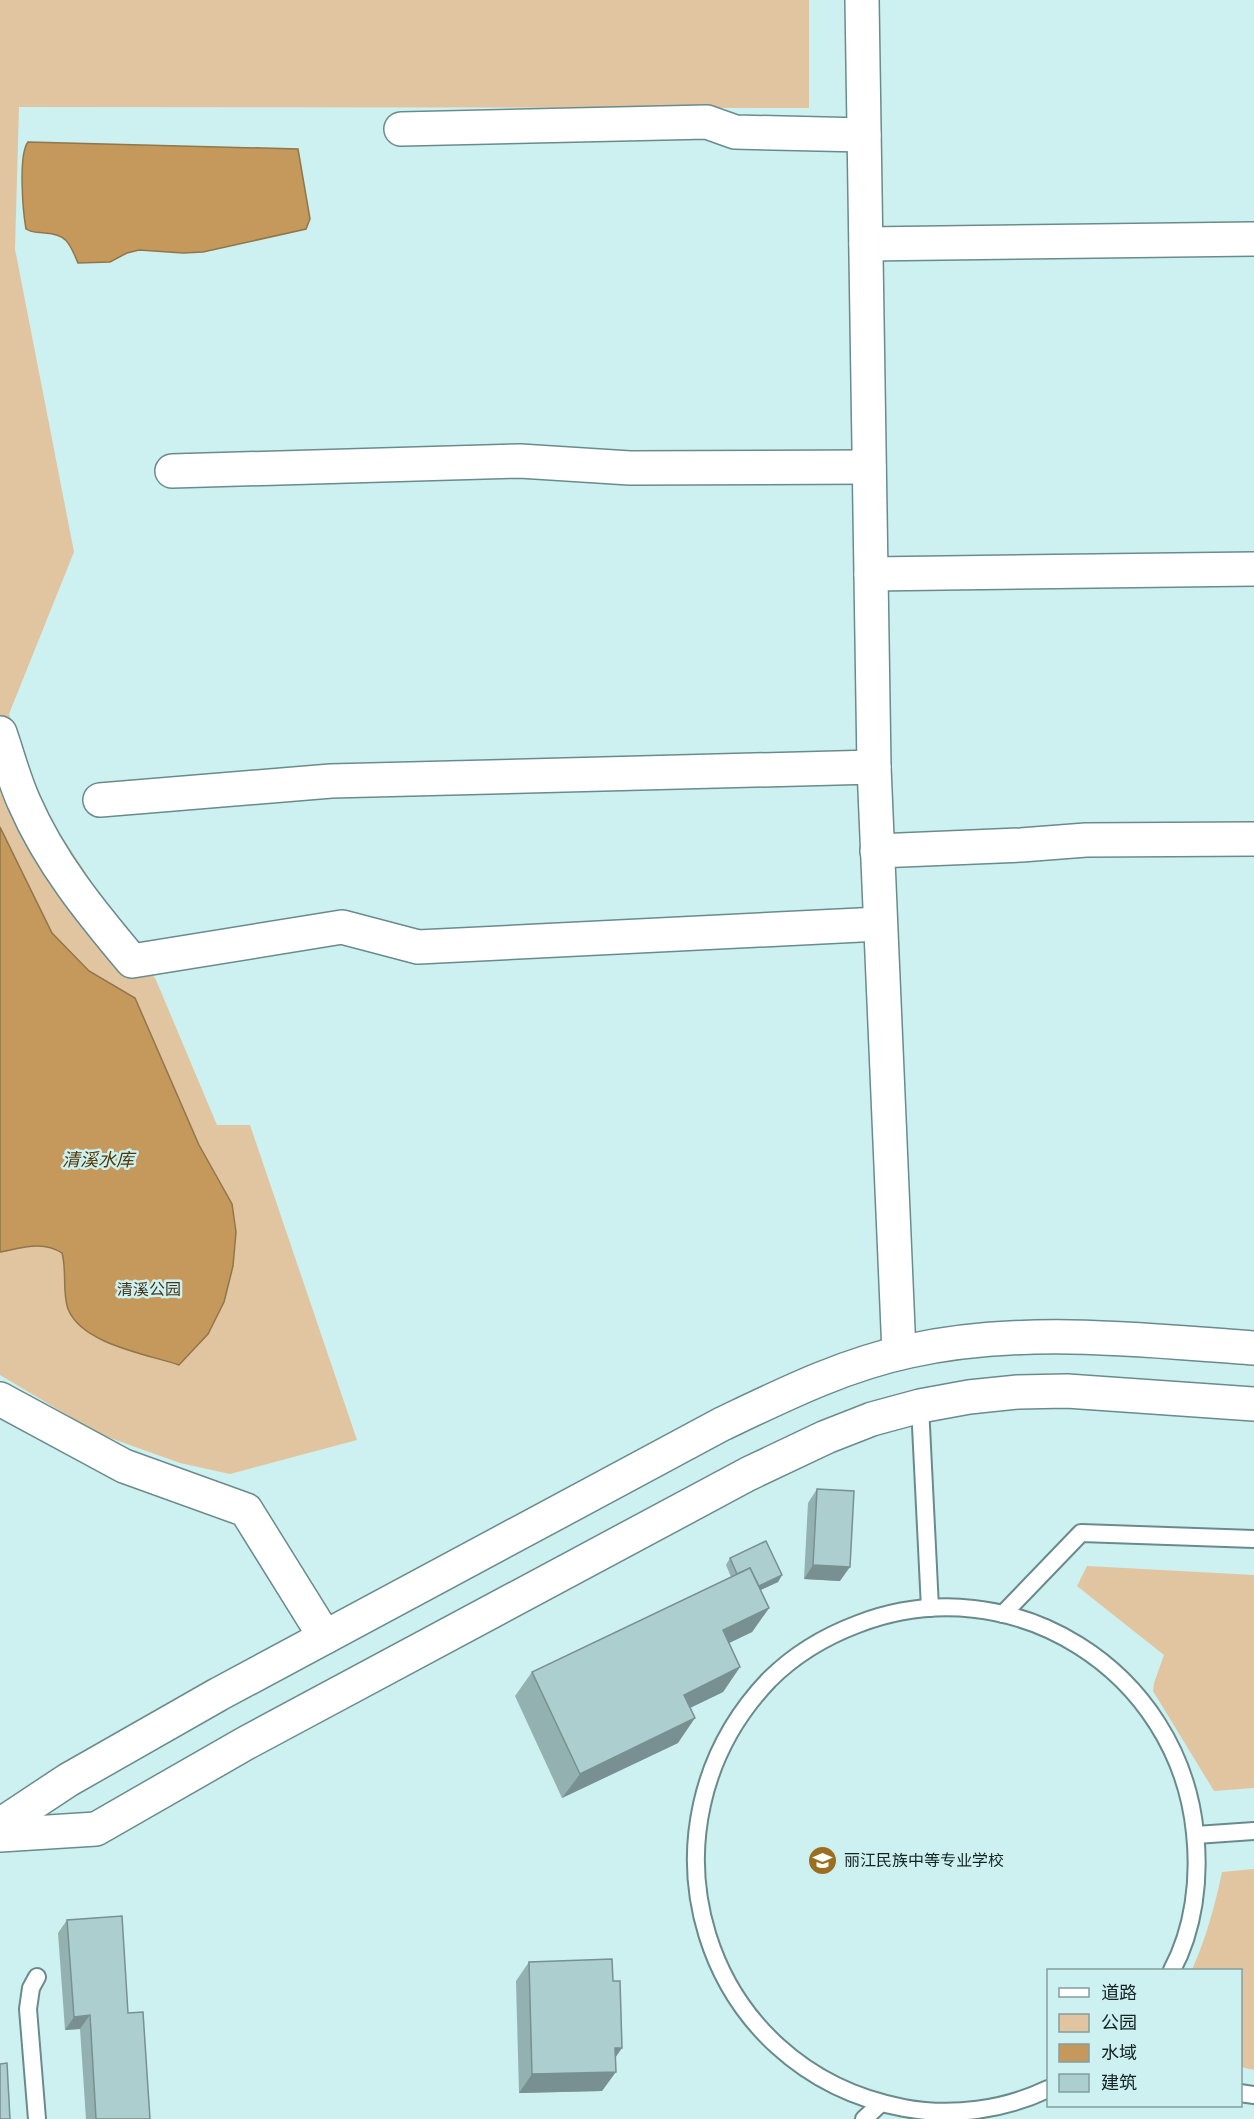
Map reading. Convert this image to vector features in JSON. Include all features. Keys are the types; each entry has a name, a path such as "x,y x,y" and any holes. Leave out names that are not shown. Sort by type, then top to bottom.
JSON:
{"street":[{"path":"862,0 874,767 899,1353"},
{"path":"401,129 707,122 735,132 864,135"},
{"path":"866,244 1254,239"},
{"path":"172,471 520,461 630,468 869,467"},
{"path":"871,574 1254,569"},
{"path":"0,733 22,800 51,855 74,890 132,961 342,927 418,947 880,924"},
{"path":"100,800 331,781 874,767"},
{"path":"877,851 1086,840 1254,839"},
{"path":"0,1826 78,1775 219,1694 722,1424 804,1385 899,1353 961,1341 1015,1336 1069,1335 1254,1348"},
{"path":"0,1835 96,1829 246,1743 748,1474 826,1437 872,1419 920,1406 969,1397 1017,1392 1067,1391 1254,1404"},
{"path":"0,1399 124,1466 246,1510 325,1637"}],"lane":[{"path":"920,1406 930,1608"},
{"path":"1003,1614 1081,1533 1254,1539"},
{"path":"1047,2089 1002,2106 961,2111 921,2111 881,2103 842,2090 807,2070 775,2044 748,2014 725,1980 709,1942 699,1903 695,1862 698,1821 708,1781 723,1743 744,1709 771,1678 803,1652 838,1632 876,1617 914,1609 952,1607 1003,1614 1027,1620 1062,1635 1095,1655 1130,1688 1149,1710 1169,1742 1185,1778 1194,1815 1198,1854 1196,1892 1188,1930 1173,1969"},
{"path":"1196,1835 1254,1831"},
{"path":"37,2119 28,2009 31,1988 38,1977"},
{"path":"864,2119 881,2103"}],"green space":[{"name":"清溪公园","path":"0,0 809,0 809,108 19,107 15,249 74,552 9,714 34,794 156,980 217,1125 250,1125 357,1440 230,1474 180,1463 99,1434 0,1375"},
{"path":"1087,1566 1254,1575 1254,1788 1214,1791 1153,1691 1164,1655 1077,1586"},
{"path":"1254,1869 1254,2070 1242,2067 1242,1969 1192,1969 1210,1922 1222,1872"}],"water":[{"path":"28,142 298,149 310,219 306,229 203,252 139,250 127,253 110,262 78,263 70,245 63,238 26,229 22,171"},
{"name":"清溪水库","path":"0,827 52,933 89,971 135,998 199,1145 232,1204 236,1232 233,1266 224,1302 208,1334 179,1365 116,1346 87,1331 75,1321 66,1302 62,1253 40,1246 0,1252"}],"building":[{"path":"817,1489 854,1491 850,1567 813,1565"},
{"path":"766,1541 782,1575 759,1586 750,1568 737,1574 730,1558"},
{"path":"750,1568 769,1608 723,1630 740,1667 684,1695 695,1718 580,1774 532,1672"},
{"path":"122,1916 128,2013 143,2012 150,2119 96,2119 90,2015 74,2017 67,1920"},
{"path":"612,1959 613,1981 620,1981 622,2048 615,2048 616,2072 532,2074 529,1962"},
{"path":"7,2063 10,2119 0,2119 0,2064"}],"place":[{"name":"丽江民族中等专业学校","path":"823,1860"}]}
